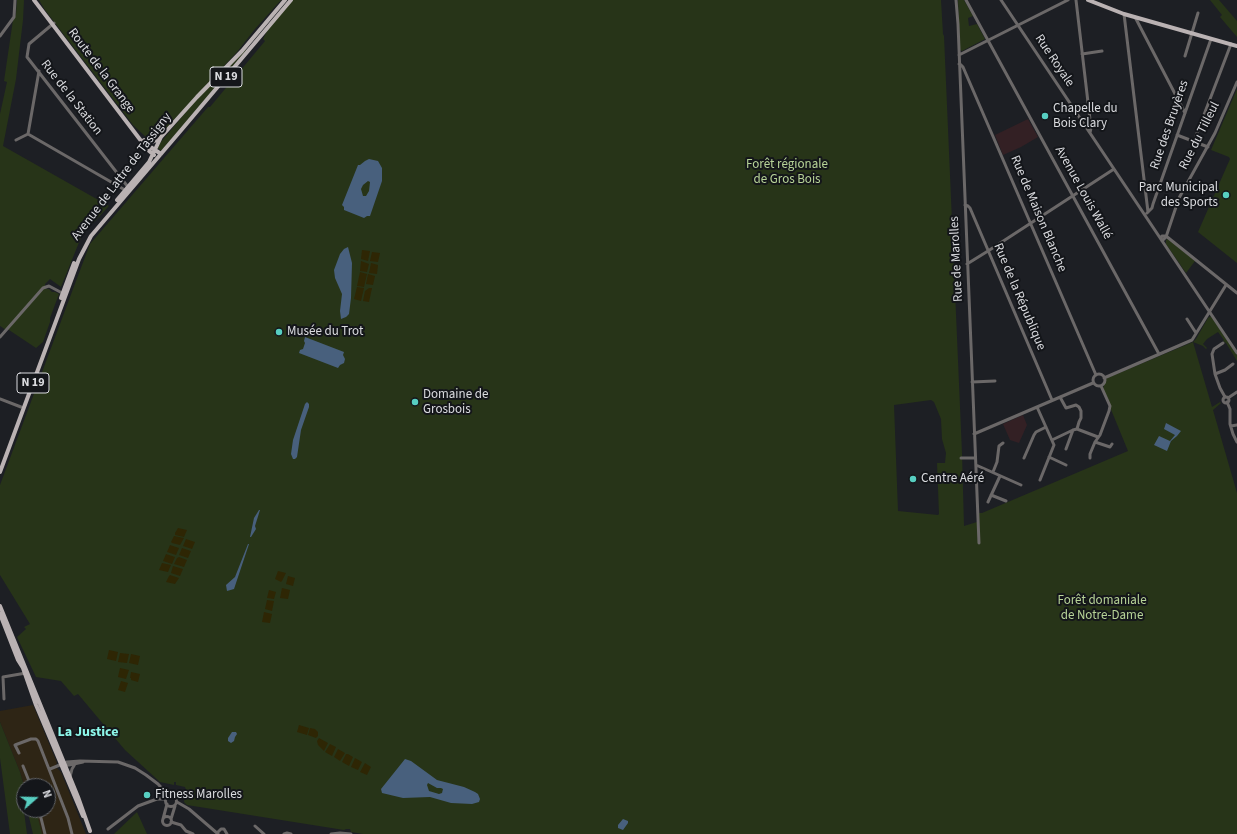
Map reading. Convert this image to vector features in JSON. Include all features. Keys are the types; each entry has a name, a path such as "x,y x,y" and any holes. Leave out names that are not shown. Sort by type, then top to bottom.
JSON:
{"main road":[{"name":"Route de la Grange","path":"36,0 143,141 154,152"},
{"name":"Avenue de Lattre de Tassigny","path":"0,463 64,294 74,262 86,238 151,159 161,137 197,97 242,51 285,0"},
{"name":"N 19","path":"0,472 64,294 91,236 291,0"},
{"path":"1088,0 1096,1 1124,14 1237,46"},
{"path":"143,141 152,142 161,137"},
{"name":"Route de la Grange","path":"143,141 148,150 154,152"},
{"path":"148,150 151,159"},
{"path":"154,152 159,155"},
{"path":"0,606 26,673 36,705 64,763 80,809 91,833"},
{"path":"0,614 45,716 85,814 91,833"}],"street":[{"path":"0,36 14,17 15,0"},
{"name":"Rue de Marolles","path":"956,0 979,543"},
{"name":"Avenue Louis Wallé","path":"966,0 1159,354"},
{"name":"Rue Royale","path":"1001,0 1114,169 1146,213 1157,234 1163,238 1164,244 1237,353"},
{"path":"958,55 1068,0"},
{"path":"1076,0 1091,128 1090,133"},
{"path":"1186,56 1198,13"},
{"path":"1124,14 1146,213"},
{"path":"1134,17 1185,113"},
{"name":"Rue de la Station","path":"54,24 29,44 27,57 127,189"},
{"name":"Rue des Bruyères","path":"1146,213 1152,208 1211,39"},
{"path":"1194,141 1231,44"},
{"path":"1082,54 1102,52"},
{"name":"Rue de Maison Blanche","path":"959,64 964,67 1096,375"},
{"path":"28,134 38,71"},
{"name":"Rue du Tilleul","path":"1163,238 1179,198 1208,147 1237,82"},
{"path":"16,140 28,134"},
{"path":"28,134 127,189"},
{"path":"1177,135 1208,147"},
{"path":"967,264 1114,169"},
{"name":"Rue de la République","path":"964,205 968,206 1052,400"},
{"path":"1163,238 1237,293"},
{"path":"1104,378 1192,340 1226,285"},
{"path":"0,337 43,288 49,286 64,294"},
{"path":"1187,318 1196,333"},
{"path":"1223,343 1213,351 1213,360 1220,388 1227,399 1230,409 1231,426 1237,442"},
{"path":"1216,374 1226,370 1233,364"},
{"path":"1093,383 1093,377 1096,375 1102,375 1104,378"},
{"path":"1093,383 1095,386 1101,386 1105,382 1104,378"},
{"path":"972,382 995,381"},
{"path":"974,434 1093,383"},
{"path":"1090,458 1090,454 1110,406 1101,386"},
{"path":"1227,399 1237,392"},
{"path":"1060,397 1066,408 1076,405 1081,411 1081,416 1066,449"},
{"path":"0,399 21,407"},
{"path":"1037,407 1054,445 1040,480"},
{"path":"1231,426 1237,425"},
{"path":"1024,458 1034,434 1046,427"},
{"path":"1052,440 1075,429 1098,437"},
{"path":"1061,436 1070,440"},
{"path":"1095,442 1110,447 1112,444"},
{"path":"992,472 997,462 999,446 1003,443"},
{"path":"1049,457 1066,465"},
{"path":"962,458 975,458"},
{"path":"976,465 1021,485"},
{"path":"988,502 1000,476"},
{"path":"991,495 1006,501"},
{"path":"4,699 1,676 26,673"},
{"path":"19,753 15,745 31,738 36,739 50,770 68,818 72,834"},
{"path":"64,763 75,764 89,761"},
{"path":"50,770 64,763 89,761 115,762 129,765 146,775 170,795 176,797 176,803 171,821 168,825 163,824 162,820 167,804 166,799"},
{"path":"70,777 75,764"},
{"path":"23,766 28,778"},
{"path":"108,829 138,806 166,799 170,795"},
{"path":"167,804 170,806 176,803"},
{"path":"176,803 189,809 218,834 221,829 224,829 227,834"},
{"path":"162,820 166,817 181,825 186,831 193,834"},
{"path":"41,818 45,834"},
{"path":"255,826 264,834"},
{"path":"284,834 291,834"},
{"path":"331,834 351,834"}],"shaded area":[{"path":"1028,119 1038,137 1003,155 995,135"},
{"path":"1023,415 1027,425 1019,443 1010,440 1003,424"},
{"path":"33,705 57,763 55,766 61,772 86,834 39,834 34,818 56,818 56,778 22,778 0,722 0,711"}],"green space":[{"path":"17,0 24,0 23,20 16,79 3,146 109,206 82,235 61,287 50,279 45,284 47,289 59,294 43,342 36,348 9,330 6,330 0,326 0,114 7,82 4,81 13,20 16,14"},
{"path":"39,0 281,0 237,52 158,137 153,140 149,140 133,125 45,10"},
{"name":"Domaine de Grosbois","path":"293,0 941,0 944,36 964,526 977,522 979,513 1128,451 1103,390 1105,379 1193,342 1212,407 1220,402 1221,403 1213,410 1237,493 1237,834 363,834 351,832 350,829 344,830 187,805 184,802 185,787 176,785 176,782 174,782 174,785 160,782 125,750 78,694 74,696 61,681 36,677 17,637 26,629 24,627 30,624 0,575 0,485 90,244 208,107 210,107 265,41 263,39 268,29","holes":["931,400 934,402 941,419 942,439 946,453 945,463 937,463 939,514 898,511 894,405"]},
{"path":"958,0 964,0 973,16 968,18 969,26 977,24 985,39 962,51 960,50"},
{"path":"1210,0 1219,0 1237,21 1237,37 1220,17 1222,15"},
{"path":"246,49 247,50 161,151 157,148 201,94"},
{"name":"Parc Municipal des Sports","path":"1237,89 1237,263 1198,232 1230,159 1229,157 1211,150"},
{"path":"1168,239 1195,261 1186,273 1166,244 1166,240"},
{"path":"1211,316 1237,355 1237,361 1218,332 1207,339 1203,344 1207,348 1206,349 1203,346 1193,342 1208,318"},
{"path":"0,722 22,778 16,778 16,818 25,818 27,834 10,834 0,758"},
{"path":"137,812 147,834 114,834"},
{"path":"29,818 38,818 42,834 33,834"}],"sand":[{"path":"362,250 370,251 368,261 361,259"},
{"path":"372,252 380,253 378,262 370,261"},
{"path":"361,261 369,264 367,272 360,271"},
{"path":"371,263 378,265 377,274 369,273"},
{"path":"360,272 367,274 364,287 357,286"},
{"path":"368,274 375,276 373,285 366,284"},
{"path":"357,287 364,288 361,301 354,299"},
{"path":"372,288 369,302 363,301 365,291"},
{"path":"178,528 187,530 184,537 175,535"},
{"path":"174,536 184,538 180,545 171,542"},
{"path":"186,539 195,542 192,549 183,546"},
{"path":"170,545 179,548 176,555 167,552"},
{"path":"182,548 191,551 188,558 179,555"},
{"path":"166,554 175,557 172,564 163,561"},
{"path":"179,557 187,560 184,567 174,564"},
{"path":"162,563 171,565 168,572 159,570"},
{"path":"173,566 183,569 180,576 171,573"},
{"path":"278,571 286,573 281,582 275,579"},
{"path":"170,575 179,578 175,584 166,582"},
{"path":"288,576 295,578 293,586 286,584"},
{"path":"282,588 290,590 288,599 280,598"},
{"path":"269,590 276,592 274,599 267,598"},
{"path":"267,600 274,601 272,611 265,609"},
{"path":"264,612 272,614 270,623 262,622"},
{"path":"109,650 118,652 116,661 107,659"},
{"path":"120,653 129,654 127,663 118,662"},
{"path":"131,654 140,656 138,665 129,663"},
{"path":"120,668 129,670 126,679 118,677"},
{"path":"131,672 140,674 138,682 131,680"},
{"path":"121,681 128,683 125,692 118,690"},
{"path":"299,725 309,728 307,735 297,732"},
{"path":"310,728 315,729 318,732 318,736 316,738 308,735"},
{"path":"319,738 328,743 324,751 318,745 317,741"},
{"path":"330,744 336,747 332,756 325,752"},
{"path":"338,749 345,753 340,761 334,757"},
{"path":"346,754 353,757 349,766 342,762"},
{"path":"355,758 362,762 358,770 351,767"},
{"path":"365,763 371,767 367,775 360,772"}],"water":[{"path":"369,159 378,161 382,168 382,181 370,216 364,218 344,210 342,205 358,165","holes":["368,181 370,182 369,191 366,196 363,196 361,189"]},
{"path":"348,247 352,263 351,298 349,314 341,319 340,311 342,294 335,278 334,270 340,254"},
{"path":"305,337 344,352 344,363 338,368 299,353 300,350 303,349"},
{"path":"307,402 309,407 301,430 297,457 293,459 291,454 293,440"},
{"path":"1166,423 1181,431 1171,441 1167,451 1154,445 1159,436 1170,441 1175,435 1164,429"},
{"path":"259,510 255,526 256,529 250,537 254,518"},
{"path":"248,544 234,589 227,591 226,585 235,577"},
{"path":"232,732 236,732 237,734 234,741 231,743 228,741 228,738"},
{"path":"405,759 411,761 437,780 464,787 475,792 478,794 480,799 479,802 472,804 451,803 430,797 403,798 382,793 381,789","holes":["428,783 437,788 443,789 442,793 439,794 429,791 427,785"]},
{"path":"623,819 628,821 628,823 623,830 618,828 618,825"}],"place":[{"name":"Chapelle du Bois Clary","path":"1045,116"},
{"name":"Parc Municipal des Sports","path":"1226,195"},
{"name":"Musée du Trot","path":"279,332"},
{"name":"Domaine de Grosbois","path":"415,402"},
{"name":"Centre Aéré","path":"913,479"},
{"name":"Fitness Marolles","path":"147,795"}],"district":[{"name":"La Justice","path":"88,733"}],"park label":[{"name":"Forêt régionale de Gros Bois","path":"787,172"},
{"name":"Forêt domaniale de Notre-Dame","path":"1102,608"}]}
